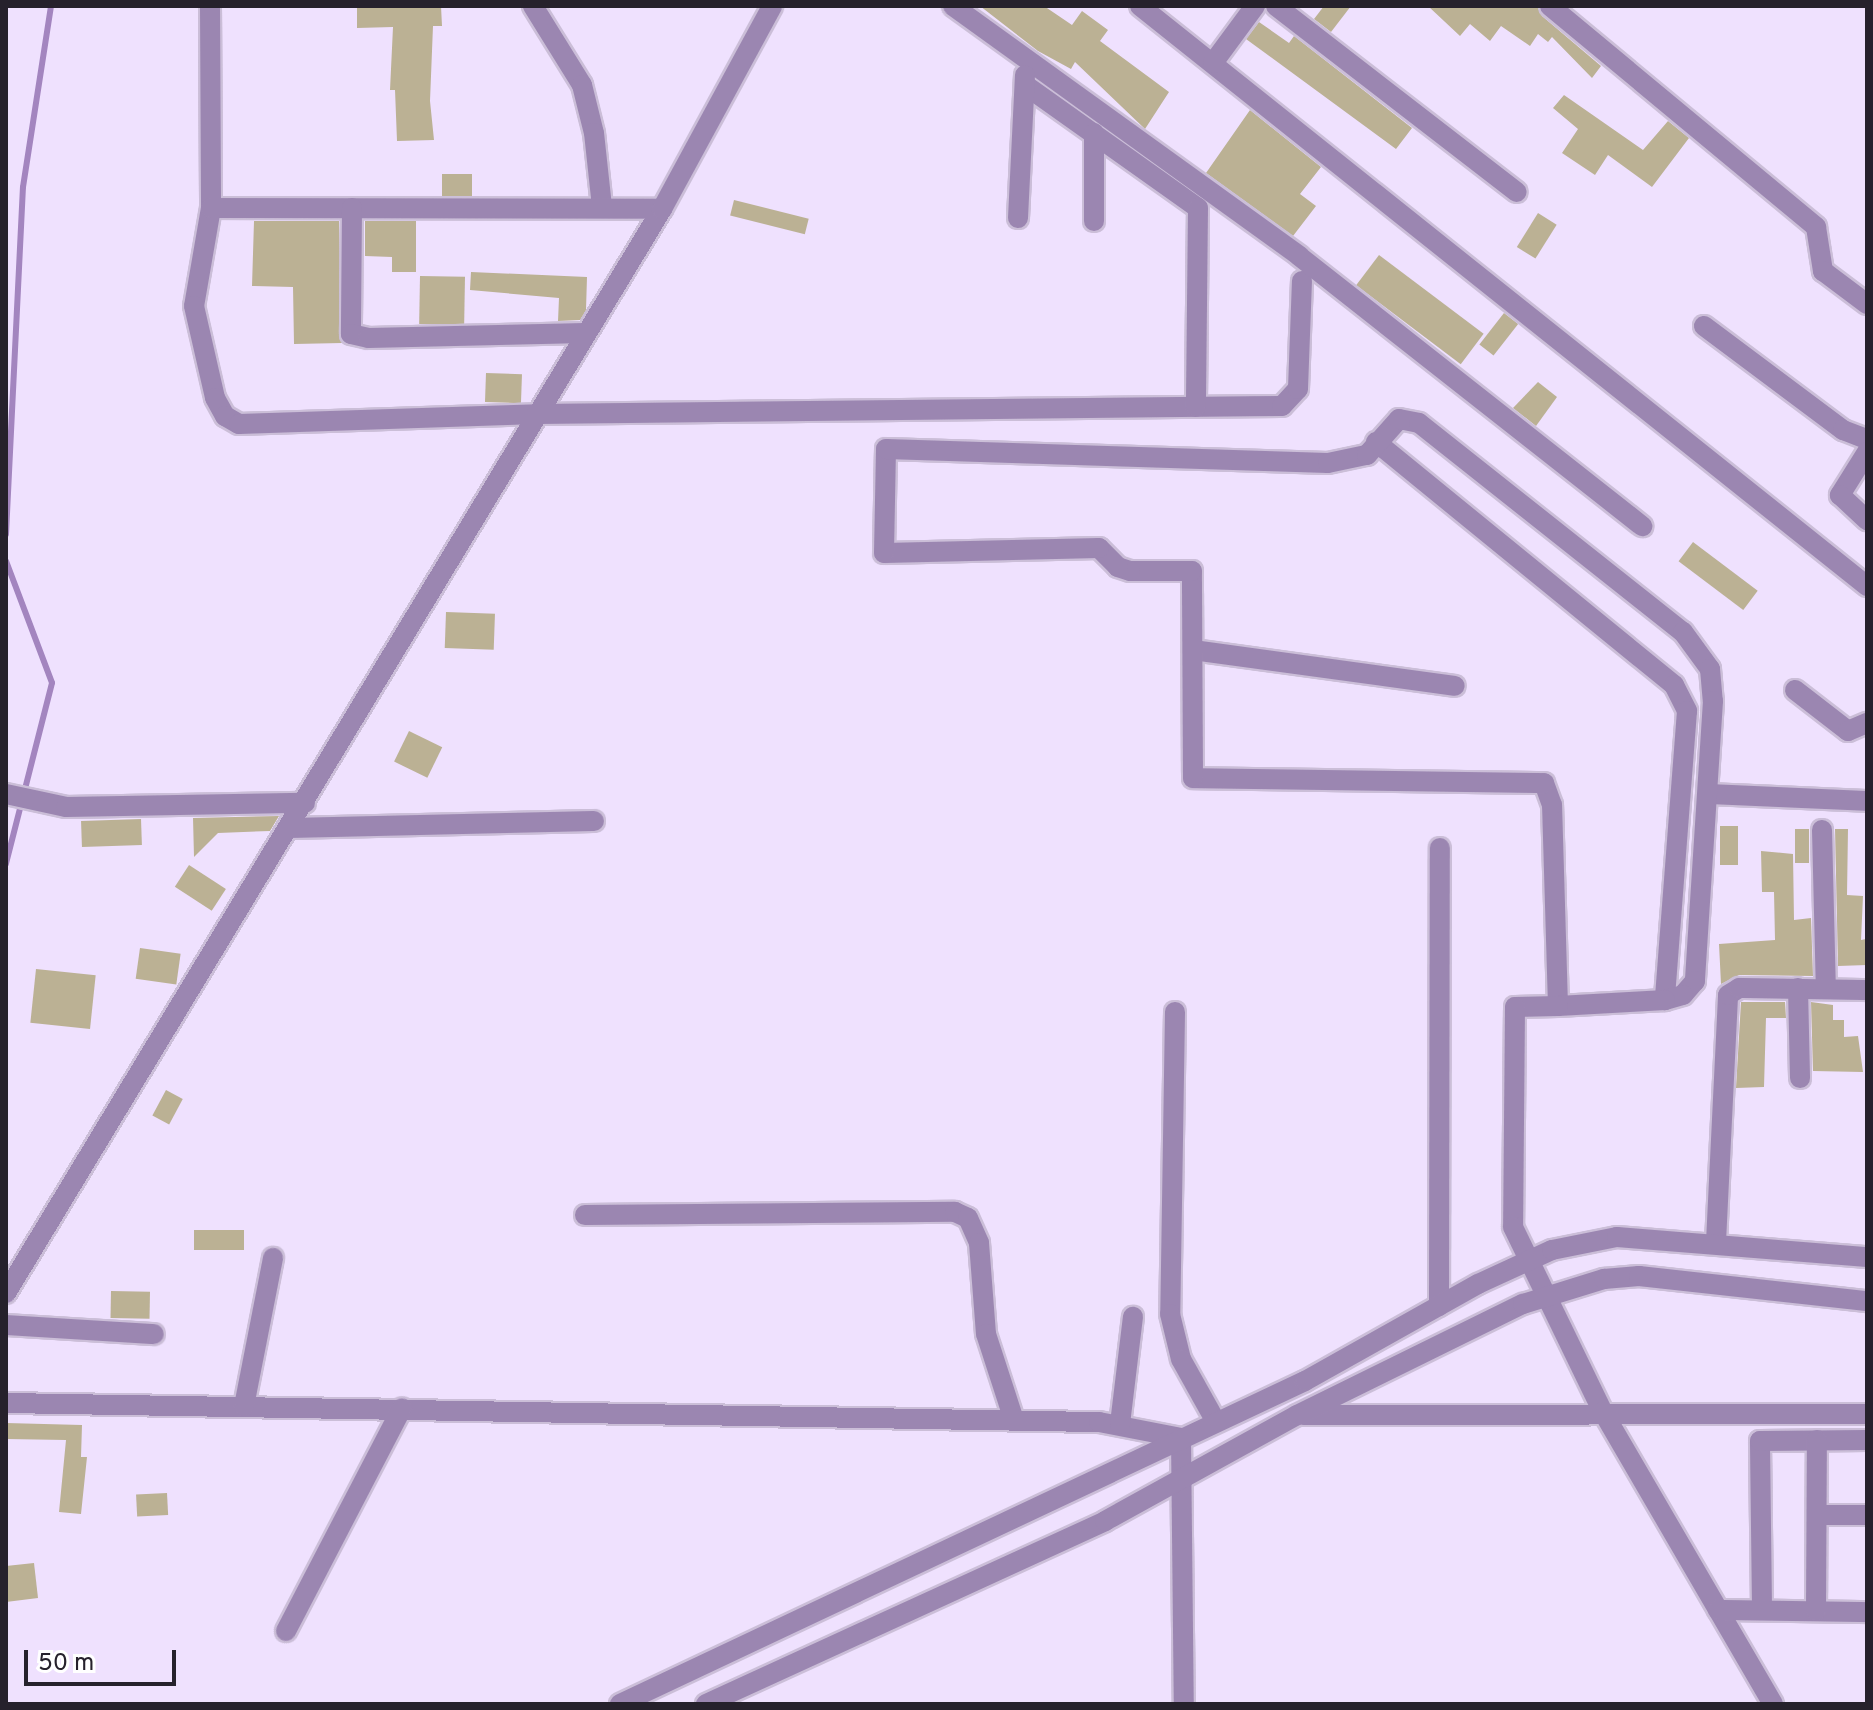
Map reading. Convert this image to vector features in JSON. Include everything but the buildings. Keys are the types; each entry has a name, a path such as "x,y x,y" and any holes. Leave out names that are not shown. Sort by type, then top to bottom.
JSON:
{"street":[{"path":"210,6 211,208 194,306 206,369 225,416 239,424 276,427 537,414 1267,407 1291,402 1300,374 1302,281"},
{"path":"533,6 582,85 594,133 602,207"},
{"path":"6,1293 662,209 772,6"},
{"path":"953,6 1299,256 1642,526"},
{"path":"1140,6 1867,586"},
{"path":"1213,63 1255,6"},
{"path":"1276,6 1517,192"},
{"path":"1550,6 1816,227 1823,271 1867,304"},
{"path":"1018,218 1025,80 1198,208 1196,407"},
{"path":"1094,133 1094,221"},
{"path":"211,208 662,209"},
{"path":"352,208 351,334 368,338 586,333"},
{"path":"1704,326 1843,430 1867,439"},
{"path":"1558,1006 1552,805 1544,783 1193,778 1192,571 1130,571 1118,567 1099,548 884,553 886,449 1352,462 1367,455 1399,419 1419,423 1683,632 1710,669 1708,794 1695,981 1683,995 1665,1000 1558,1006 1515,1007 1513,1227 1603,1412 1773,1704"},
{"path":"1376,442 1674,685 1687,711 1665,1000"},
{"path":"1867,452 1840,495 1867,520"},
{"path":"1193,650 1455,686"},
{"path":"1795,690 1848,731 1867,723"},
{"path":"1708,794 1867,801"},
{"path":"11,796 52,806 305,803"},
{"path":"289,828 594,821"},
{"path":"1822,830 1826,989"},
{"path":"1439,1306 1440,848"},
{"path":"1716,1242 1728,995 1739,988 1867,990"},
{"path":"1798,988 1800,1078"},
{"path":"1175,1012 1170,1314 1181,1359 1216,1422"},
{"path":"585,1215 955,1212 968,1218 979,1243 986,1334 1014,1420"},
{"path":"620,1704 1267,1399 1439,1306 1530,1260 1578,1241 1617,1237 1716,1242 1867,1257"},
{"path":"244,1406 273,1258"},
{"path":"706,1704 1105,1521 1297,1415 1547,1297 1604,1279 1639,1276 1867,1301"},
{"path":"1120,1424 1133,1317"},
{"path":"6,1325 154,1334"},
{"path":"1267,1399 1297,1415 1603,1412 1867,1414"},
{"path":"6,1403 1014,1420 1120,1424 1181,1438"},
{"path":"286,1631 402,1408"},
{"path":"1181,1438 1186,1477 1184,1704"},
{"path":"1816,1611 1817,1440"},
{"path":"1762,1608 1760,1441 1867,1440"},
{"path":"1817,1515 1867,1515"},
{"path":"1718,1610 1762,1608 1867,1612"}],"waterway":[{"path":"6,534 23,187 51,6"},
{"path":"6,561 52,683 6,864"}]}
